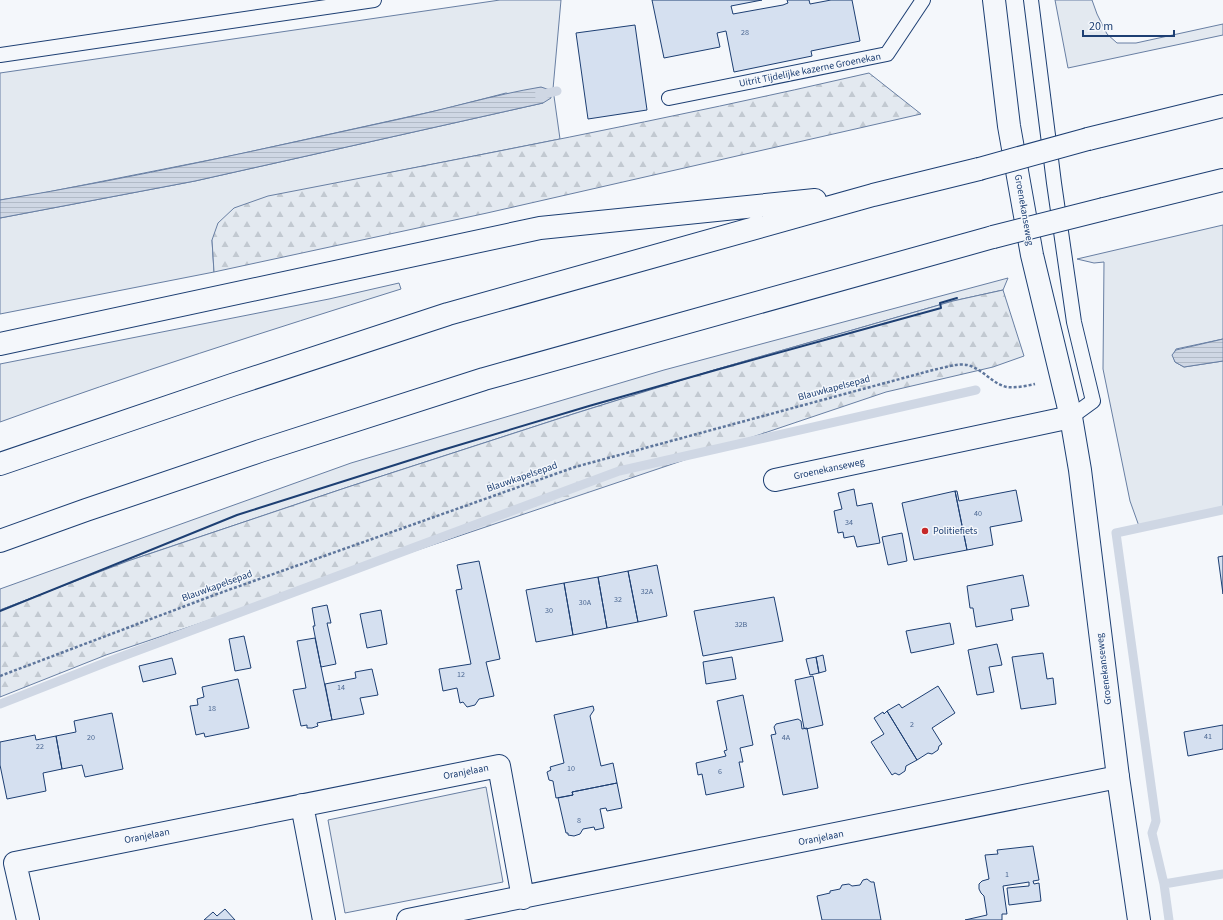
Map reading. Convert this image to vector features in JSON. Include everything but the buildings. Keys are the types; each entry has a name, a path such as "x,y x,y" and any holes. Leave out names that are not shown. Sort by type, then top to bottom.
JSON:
{"main road":[{"name":"Groenekanseweg","path":"994,0 1009,126 1032,255 1060,377 1071,417 1080,470 1118,777 1139,920"},
{"path":"0,464 225,387 448,314 872,195 1223,106"},
{"path":"0,542 86,510 260,451 484,379 993,236 1223,180"},
{"path":"0,344 540,228 872,195"},
{"name":"Groenekanseweg","path":"775,480 1071,417"},
{"name":"Oranjelaan","path":"28,920 15,863 499,766 523,898"},
{"name":"Oranjelaan","path":"408,920 1118,777"},
{"path":"302,805 324,920"}],"lane":[{"path":"0,55 374,0"},
{"name":"Uitrit Tijdelijke kazerne Groenekan","path":"669,98 886,54 923,0"},
{"path":"1031,0 1054,183 1073,315 1093,401 1071,417"}],"path":[{"name":"Blauwkapelsepad","path":"0,676 217,594 575,467 933,370 965,364 974,367 1008,387 1024,386 1060,377"}],"green space":[{"path":"500,0 561,0 553,89 560,139 383,174 212,240 214,272 0,314 0,218 195,181 543,103 506,93 444,109 235,155 38,194 0,200 0,73"},
{"path":"1055,0 1092,0 1107,34 1117,43 1136,43 1223,24 1223,35 1068,68"},
{"path":"869,73 921,114 487,213 214,272 212,240 218,223 234,208 268,196 644,122"},
{"path":"1223,225 1223,339 1176,349 1173,355 1175,362 1184,367 1223,361 1223,510 1140,529 1130,501 1103,369 1104,262 1094,263 1077,259"},
{"path":"1008,278 1003,290 953,301 714,370 570,415 345,488 128,561 0,610 0,589 351,463 664,370"},
{"path":"399,283 401,289 200,353 0,422 0,364 329,299"},
{"path":"1003,290 1024,356 993,367 886,392 106,655 0,697 0,610 128,561 345,488 570,415 714,370 953,301"},
{"path":"486,787 503,882 345,913 328,820"}],"shaded area":[{"path":"541,87 550,90 551,98 543,103 195,181 0,218 0,200 200,162"},
{"path":"1223,339 1223,361 1184,367 1175,362 1172,355 1176,350"}],"waterway":[{"path":"539,95 557,91"},
{"path":"0,704 107,662 619,471 976,390"},
{"path":"1169,920 1164,884 1152,833 1156,821 1116,533 1223,510"},
{"path":"1164,884 1223,874"}],"wall":[{"path":"0,611 237,515 439,451 589,406 941,308 940,303 957,298"}],"place":[{"name":"Politiefiets","path":"925,531"}]}
